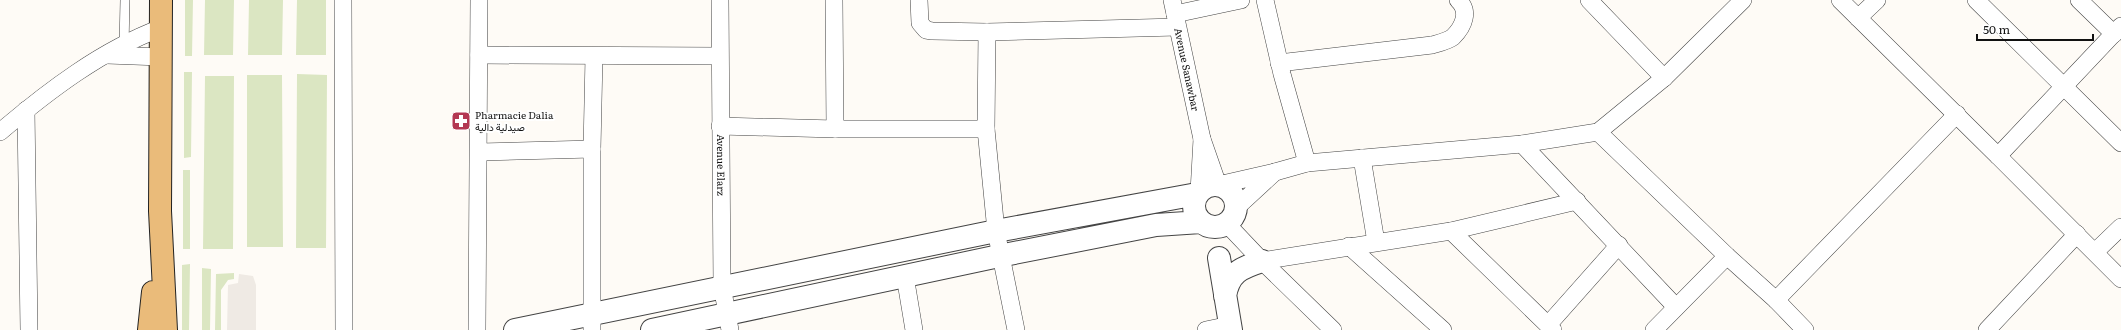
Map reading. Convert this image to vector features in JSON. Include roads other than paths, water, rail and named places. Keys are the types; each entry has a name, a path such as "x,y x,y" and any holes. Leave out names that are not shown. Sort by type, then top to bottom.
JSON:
{"main road":[{"path":"161,0 160,211 166,330"},
{"path":"149,330 160,211"}],"street":[{"path":"343,0 344,330"},
{"path":"477,330 480,152 479,0"},
{"name":"Avenue Elarz","path":"720,0 719,56 722,286 728,322"},
{"path":"834,0 835,129"},
{"path":"919,0 920,23 926,30 987,32 1174,14 1241,0"},
{"path":"1265,0 1279,63 1307,162"},
{"path":"1279,63 1432,45 1444,42 1453,37 1466,18 1465,11 1458,0"},
{"path":"1589,0 1664,78"},
{"path":"515,330 592,322 722,286 1205,190 1307,162 1522,144 1598,132 1664,78 1743,0"},
{"path":"1840,0 1957,114 2121,279"},
{"path":"1858,18 1877,0"},
{"path":"1976,0 2121,143"},
{"path":"1998,156 2117,30 2079,0"},
{"name":"Avenue Sanawbar","path":"1174,14 1202,139 1205,190"},
{"path":"125,51 136,37 161,28"},
{"path":"987,32 986,129 996,232 999,256 1016,330"},
{"path":"0,132 26,110 107,55 125,51 161,57"},
{"path":"479,55 594,57 719,56"},
{"path":"592,322 592,149 594,57"},
{"path":"26,110 29,330"},
{"path":"1776,300 1957,114"},
{"path":"720,126 835,129 986,129"},
{"path":"1598,132 1727,256 1776,300 1805,330"},
{"path":"1522,144 1676,307"},
{"path":"480,152 592,149"},
{"path":"1362,158 1376,242"},
{"path":"652,330 728,322 905,276 1156,225 1219,221 1275,172"},
{"path":"1205,190 1194,206 1194,212 1219,221 1333,330"},
{"path":"1205,190 1229,190 1232,195 1212,234 1219,258 1231,327 1206,330"},
{"path":"1225,296 1228,283 1236,272 1246,266 1262,261 1451,231 1577,201"},
{"path":"2095,252 2121,227"},
{"path":"1451,231 1550,328 1619,245"},
{"path":"1987,330 2077,234"},
{"path":"1349,246 1441,329"},
{"path":"1654,330 1727,256"},
{"path":"905,276 914,330"}],"lane":[{"path":"125,0 125,51"}],"place":[{"name":"Pharmacie Dalia صيدلية دالية","path":"461,121"}]}
